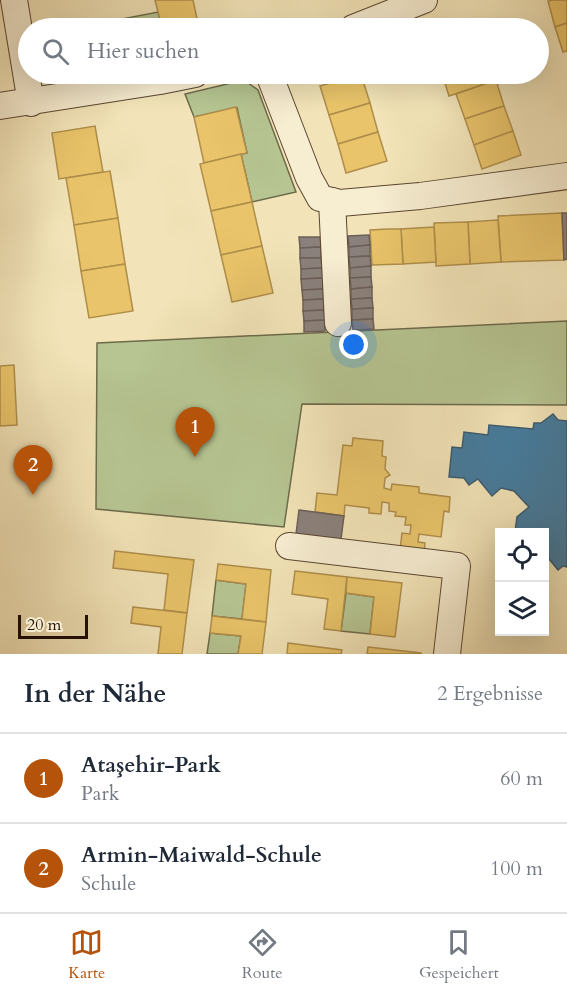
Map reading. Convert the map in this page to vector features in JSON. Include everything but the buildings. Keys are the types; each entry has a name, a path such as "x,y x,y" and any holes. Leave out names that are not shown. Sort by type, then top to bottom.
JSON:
{"street":[{"path":"14,0 18,24"},
{"path":"378,18 424,0"},
{"path":"28,84 31,103"},
{"path":"0,106 142,84"},
{"path":"273,84 309,178 320,198 340,203 420,196 567,176"},
{"path":"332,201 338,323"},
{"path":"289,546 457,566 447,654"}],"green space":[{"path":"158,12 160,18 127,18"},
{"path":"227,84 250,84 258,90 296,192 252,202 241,154 247,153 237,108 194,117 185,94"},
{"path":"567,321 567,405 302,404 284,527 96,509 97,343"},
{"path":"216,580 246,584 242,619 212,616"},
{"path":"346,593 374,597 370,634 341,631"},
{"path":"210,633 241,636 238,654 207,654"}],"place":[{"name":"Ataşehir-Park","path":"195,457"},
{"name":"Armin-Maiwald-Schule","path":"33,495"}]}
